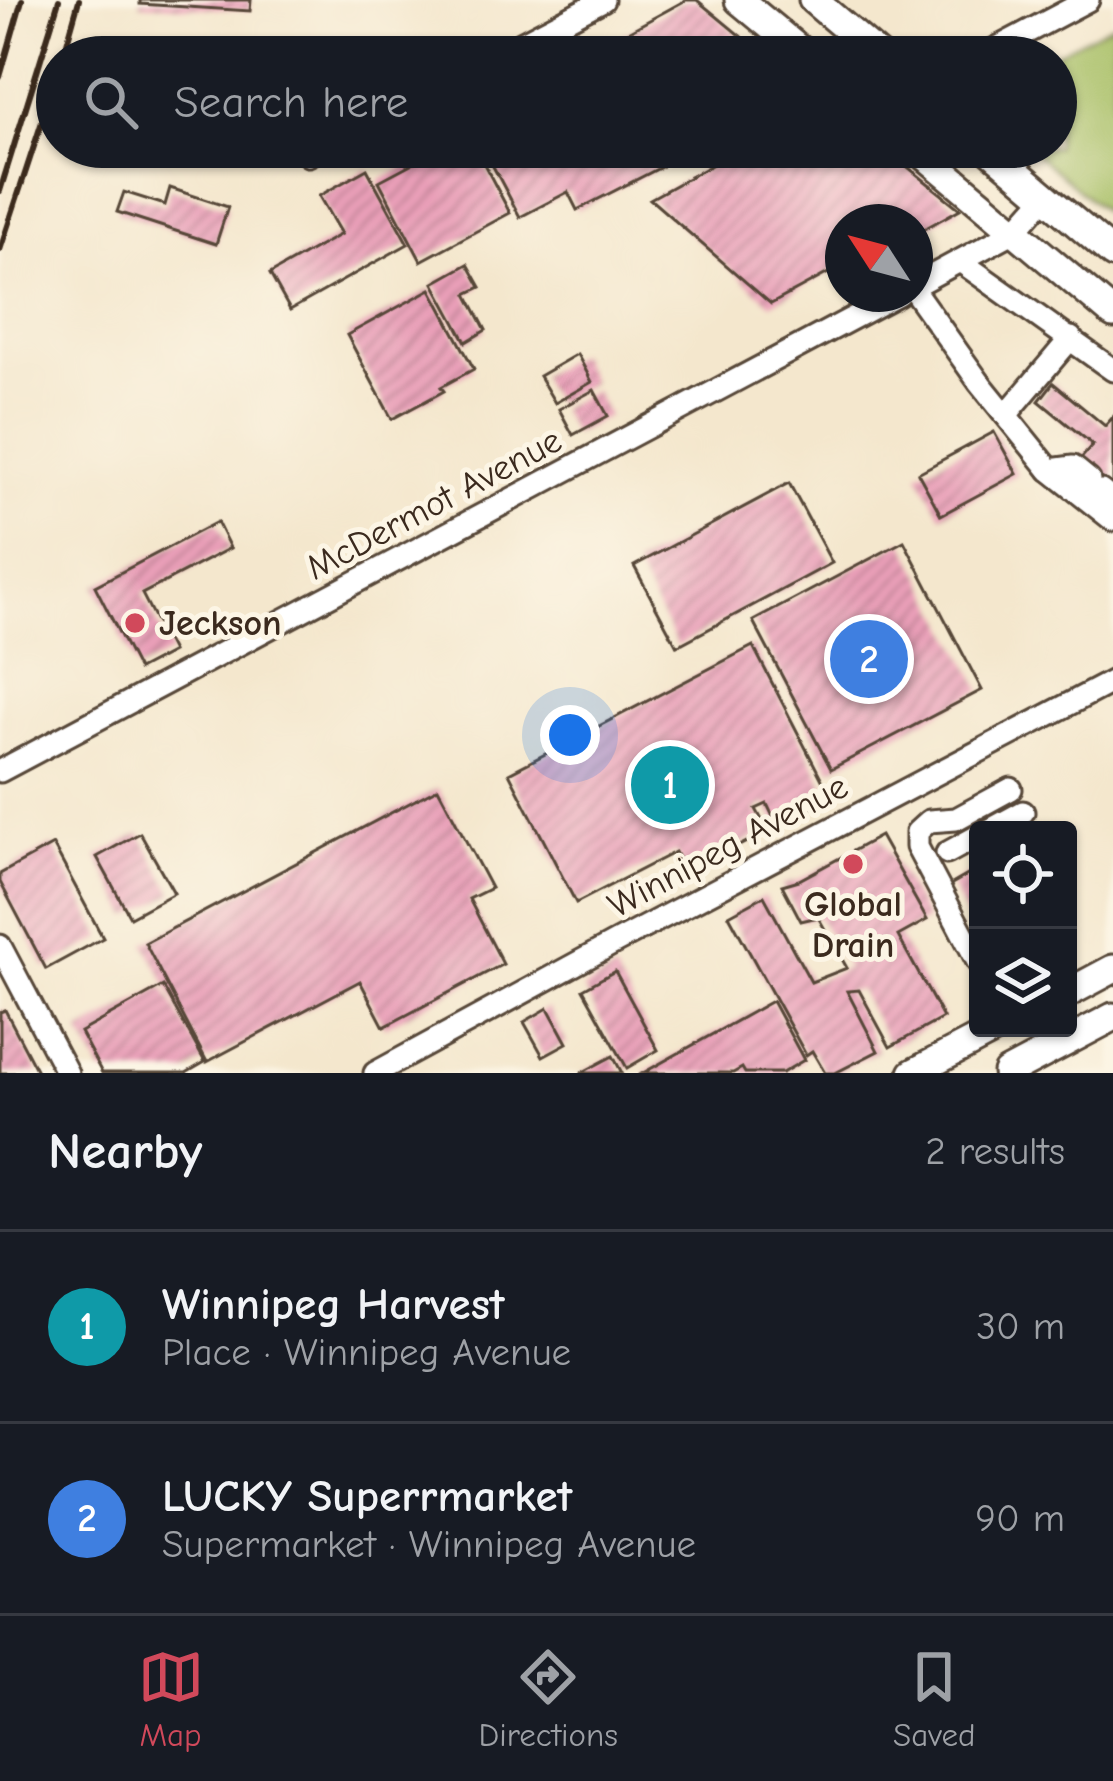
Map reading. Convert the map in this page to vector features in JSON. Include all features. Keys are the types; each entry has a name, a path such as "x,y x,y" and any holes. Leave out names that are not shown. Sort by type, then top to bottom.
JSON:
{"main road":[{"path":"739,0 783,36"},
{"path":"812,0 855,36"},
{"path":"940,168 1113,314"},
{"path":"1012,168 1113,254"},
{"path":"1077,988 1113,969"},
{"path":"1007,1073 1113,1017"},
{"path":"913,1073 958,1063 988,1037"}],"street":[{"path":"534,36 603,0"},
{"path":"1020,36 1088,0"},
{"path":"933,277 1015,231 1046,196"},
{"path":"960,261 1113,370"},
{"name":"McDermot Avenue","path":"0,772 864,312"},
{"path":"932,312 1050,470 1113,520"},
{"path":"1006,415 1071,338"},
{"path":"1050,470 1073,466 1101,491"},
{"name":"Winnipeg Avenue","path":"382,1071 616,941 1113,681"},
{"path":"969,945 916,847 917,832 929,820 956,819 1011,789"},
{"path":"1006,821 1023,812"},
{"path":"947,853 969,841"},
{"path":"0,946 67,1073"}],"green space":[{"path":"1113,24 1113,219 1052,168 1077,168 1077,43"}],"building":[{"path":"140,0 251,0 250,11 140,4"},
{"path":"686,0 697,0 741,36 623,36"},
{"path":"403,168 486,168 510,213 421,261 379,181"},
{"path":"494,168 659,168 577,210 568,192 520,217"},
{"path":"706,168 909,168 960,209 933,224 933,204 825,204 825,275 771,304 650,199"},
{"path":"367,169 408,244 290,310 270,274 341,234 319,196"},
{"path":"170,188 228,207 216,244 117,212 124,192 165,205"},
{"path":"468,264 481,287 467,294 486,330 466,342 434,283"},
{"path":"431,289 474,369 392,419 347,335"},
{"path":"577,354 592,382 555,403 539,376"},
{"path":"1053,383 1105,426 1113,417 1113,493 1077,463 1093,445 1039,401"},
{"path":"594,390 608,416 573,435 559,409"},
{"path":"994,432 1017,474 941,515 918,473"},
{"path":"789,483 832,563 677,646 634,566"},
{"name":"Jeckson","path":"217,522 230,548 142,594 172,652 138,670 95,586"},
{"path":"904,541 982,690 831,769 753,621"},
{"path":"753,646 831,797 777,825 767,804 756,809 768,831 686,873 675,852 576,903 509,773"},
{"path":"438,788 491,888 469,899 503,964 384,1027 360,981 207,1062 145,943"},
{"path":"140,833 174,893 130,917 97,857"},
{"path":"880,836 927,920 898,936 943,1018 890,1047 859,990 847,991 878,1051 835,1073 825,1073 812,1051 806,1055 729,915 764,896 811,982 847,968 818,917 801,921 782,885"},
{"path":"53,845 103,938 46,969 0,874"},
{"path":"969,874 969,923 950,885"},
{"path":"615,971 658,1050 627,1068 583,989"},
{"path":"163,986 205,1062 186,1073 102,1073 80,1032"},
{"path":"772,1001 804,1060 782,1073 745,1073 742,1068 733,1073 643,1073"},
{"path":"548,1008 567,1043 543,1056 524,1022"},
{"path":"5,1010 38,1073 0,1073 0,1012"},
{"path":"613,1056 622,1073 581,1073"}],"railway":[{"path":"0,77 22,0"},
{"path":"48,36 59,0"},
{"path":"69,36 79,0"},
{"path":"0,191 36,74"},
{"path":"0,250 36,140"}],"place":[{"name":"Jeckson","path":"135,623"},
{"name":"LUCKY Superrmarket","path":"869,659"},
{"name":"Winnipeg Harvest","path":"670,785"},
{"name":"Global Drain","path":"853,864"}]}
